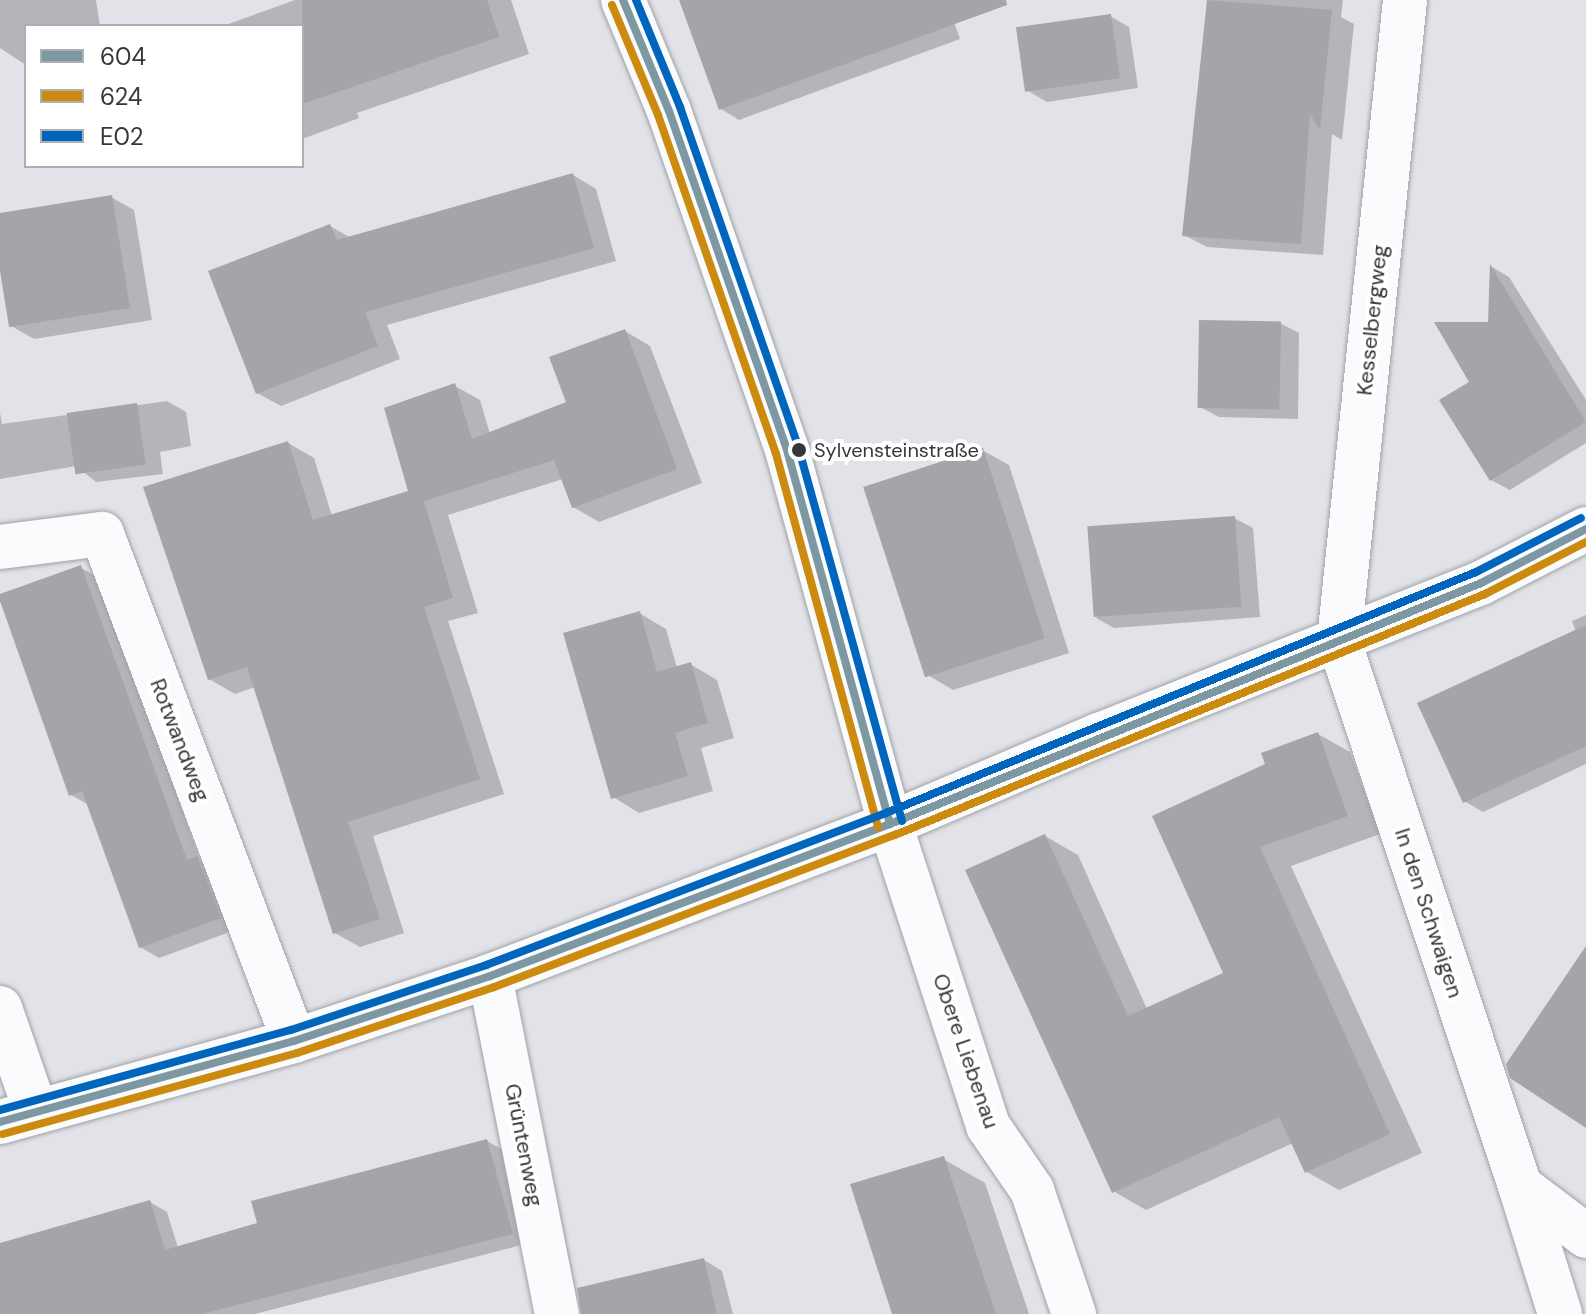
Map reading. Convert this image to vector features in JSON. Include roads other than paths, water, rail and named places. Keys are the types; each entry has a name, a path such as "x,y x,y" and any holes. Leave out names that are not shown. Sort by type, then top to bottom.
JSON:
{"street":[{"path":"623,0 669,111 787,450 890,824"},
{"name":"Kesselbergweg","path":"1339,641 1405,0"},
{"path":"0,1008 18,1117 294,1041 490,976 890,824 1099,735 1481,583 1586,529"},
{"name":"Rotwandweg","path":"0,547 102,534 294,1041"},
{"name":"In den Schwaigen","path":"1339,641 1560,1314"},
{"name":"Obere Liebenau","path":"890,824 988,1126 1032,1190 1074,1314"},
{"name":"Grüntenweg","path":"490,976 557,1314"},
{"path":"1520,1186 1586,1236"}],"place":[{"name":"Sylvensteinstraße","path":"799,450"}]}
